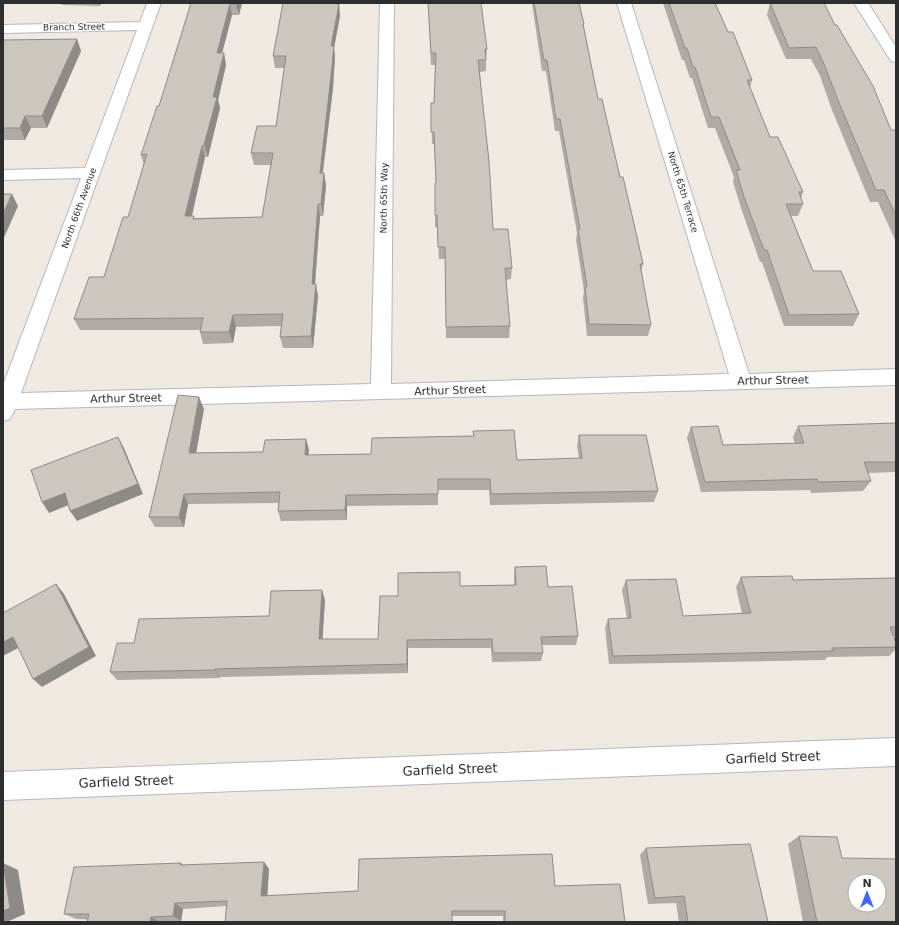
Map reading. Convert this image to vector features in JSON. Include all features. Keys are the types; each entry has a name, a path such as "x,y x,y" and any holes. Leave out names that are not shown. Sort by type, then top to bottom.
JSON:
{"street":[{"name":"North 66th Avenue","path":"4,405 92,173 154,3"},
{"name":"North 65th Way","path":"381,392 387,3"},
{"name":"North 65th Terrace","path":"624,3 741,381"},
{"path":"861,3 896,58"},
{"name":"Branch Street","path":"3,29 146,26"},
{"path":"3,175 92,173"},
{"name":"Arthur Street","path":"4,405 896,377"},
{"name":"Garfield Street","path":"3,786 896,752"}],"building":[{"path":"191,3 237,3 230,4 217,53 224,53 213,97 217,97 204,145 202,146 185,216 194,216 193,219 262,217 273,153 251,153 257,126 276,126 286,56 273,56 283,3 339,4 331,46 334,46 320,173 324,173 321,204 318,204 312,284 316,284 311,336 280,337 283,314 233,315 229,332 200,332 203,318 74,319 89,277 104,277 123,217 128,217 147,154 141,155 157,106 159,106"},
{"path":"428,3 481,3 487,49 485,49 486,60 478,60 489,161 493,229 508,229 512,268 505,268 510,326 446,327 445,247 438,247 437,215 435,215 436,183 434,132 431,132 431,103 434,103 436,53 431,53"},
{"path":"534,3 579,3 598,99 602,99 620,177 623,177 635,228 643,264 640,264 651,325 589,324 585,287 587,287 578,229 580,229 560,119 556,119 547,60 544,60"},
{"path":"669,3 715,3 728,32 733,32 752,80 747,80 770,137 778,137 803,192 799,192 803,204 786,204 813,271 841,271 859,314 789,315 767,250 764,250 744,197 736,170 740,170 719,117 711,117 695,67 693,67 687,48 685,48"},
{"path":"770,3 824,3 835,25 837,25 873,86 891,130 896,130 896,216 884,190 876,190 816,47 789,48"},
{"path":"77,39 42,116 25,116 20,128 3,128 3,40"},
{"path":"3,194 12,194 3,214"},
{"path":"178,395 199,397 189,453 263,452 265,440 306,439 305,455 371,454 372,438 474,436 473,431 514,430 517,460 582,458 579,435 646,435 658,491 491,494 490,479 438,479 438,494 346,495 345,510 278,511 280,492 184,494 179,517 149,517"},
{"path":"896,423 896,462 864,462 871,481 818,482 817,479 705,482 691,427 718,426 723,445 804,443 798,426"},
{"path":"118,437 138,484 70,511 65,493 42,502 31,470"},
{"path":"546,566 548,587 572,586 578,636 541,637 543,653 493,653 492,639 407,640 407,664 110,672 117,643 134,643 139,619 269,616 271,591 322,590 319,639 378,639 380,596 398,596 398,573 460,572 460,586 516,585 515,567"},
{"path":"792,576 793,580 896,578 896,627 890,627 896,647 832,648 833,651 613,656 608,619 631,618 626,580 676,579 683,616 751,613 741,577"},
{"path":"56,584 89,647 33,679 13,637 3,642 3,613"},
{"path":"799,836 837,837 842,858 896,859 896,922 817,922"},
{"path":"750,844 768,922 688,922 684,896 655,898 646,848"},
{"path":"552,854 555,886 620,884 625,922 505,922 505,911 452,911 452,922 225,922 227,901 175,903 173,916 151,917 150,922 87,922 89,914 64,914 74,867 264,862 261,896 358,891 359,859"},
{"path":"3,863 10,908 3,911"}]}
